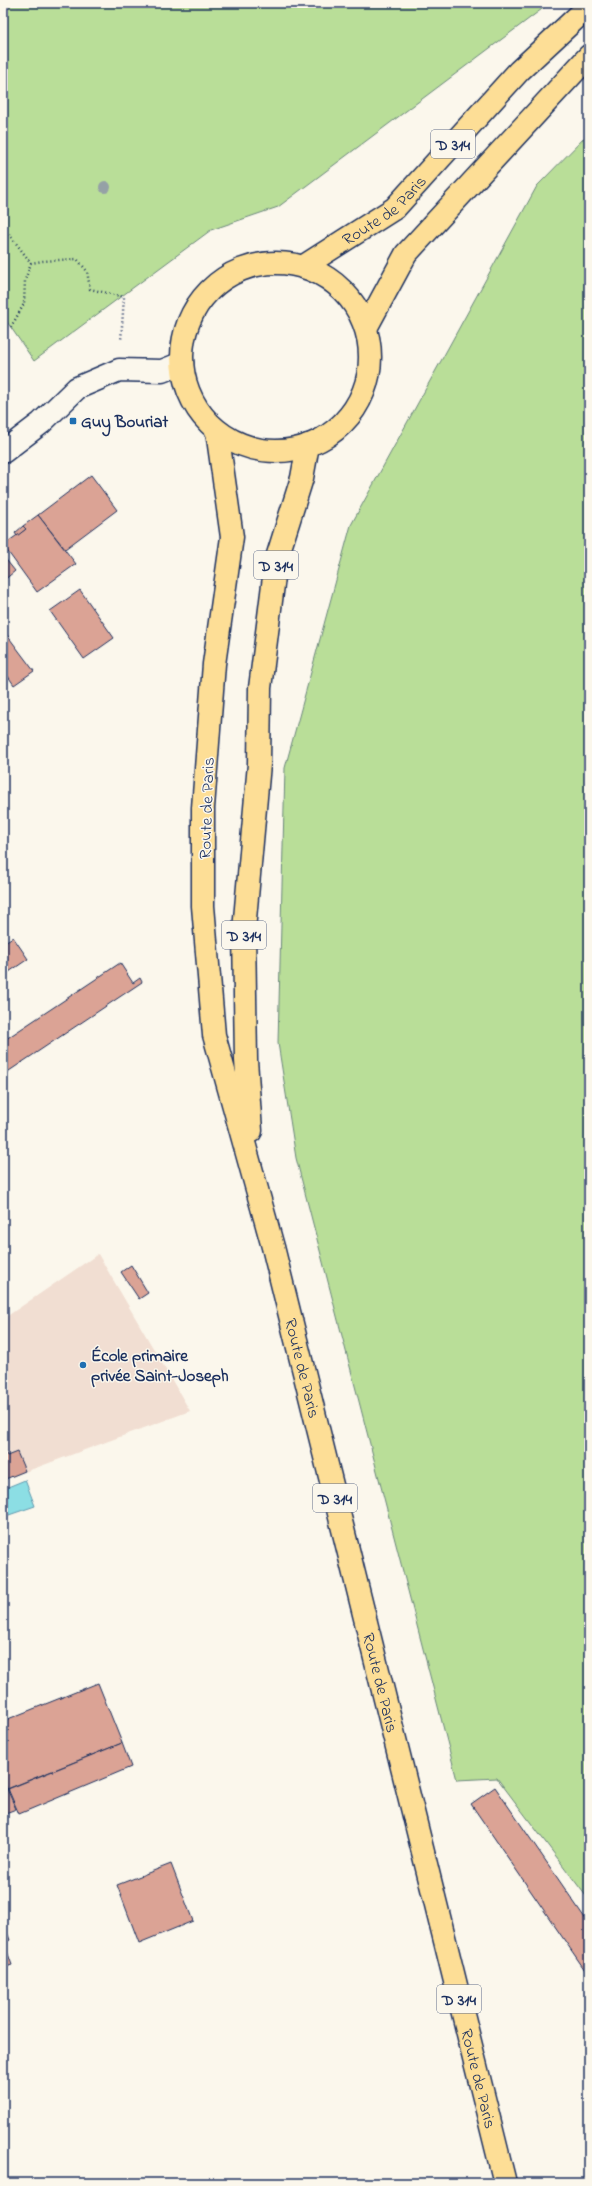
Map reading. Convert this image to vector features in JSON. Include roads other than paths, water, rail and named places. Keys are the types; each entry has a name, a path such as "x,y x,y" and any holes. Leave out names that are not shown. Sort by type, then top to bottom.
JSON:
{"main road":[{"name":"Route de Paris","path":"304,266 395,208 519,71 589,6"},
{"name":"D 314","path":"366,328 406,254 589,56"},
{"path":"274,262 304,266 331,280 352,301 366,328 371,359 365,390 350,417 326,438 297,450 266,451 240,445 217,432 199,412 187,389 182,363 185,333 197,305 218,283 244,268 274,262"},
{"name":"Route de Paris","path":"217,432 232,537 212,694 203,808 203,906 214,1035 255,1182 505,2183"},
{"name":"Route de Paris","path":"255,1182 246,1060 244,930 259,764 260,688 276,560 302,478 308,445"}],"street":[{"path":"3,452 41,423 77,388 120,370 162,371 182,363"}],"water":[{"path":"25,1480 35,1506 3,1517 3,1489"}],"place":[{"name":"Guy Bouriat","path":"73,421"},
{"name":"École primaire privée Saint-Joseph","path":"83,1365"}]}
